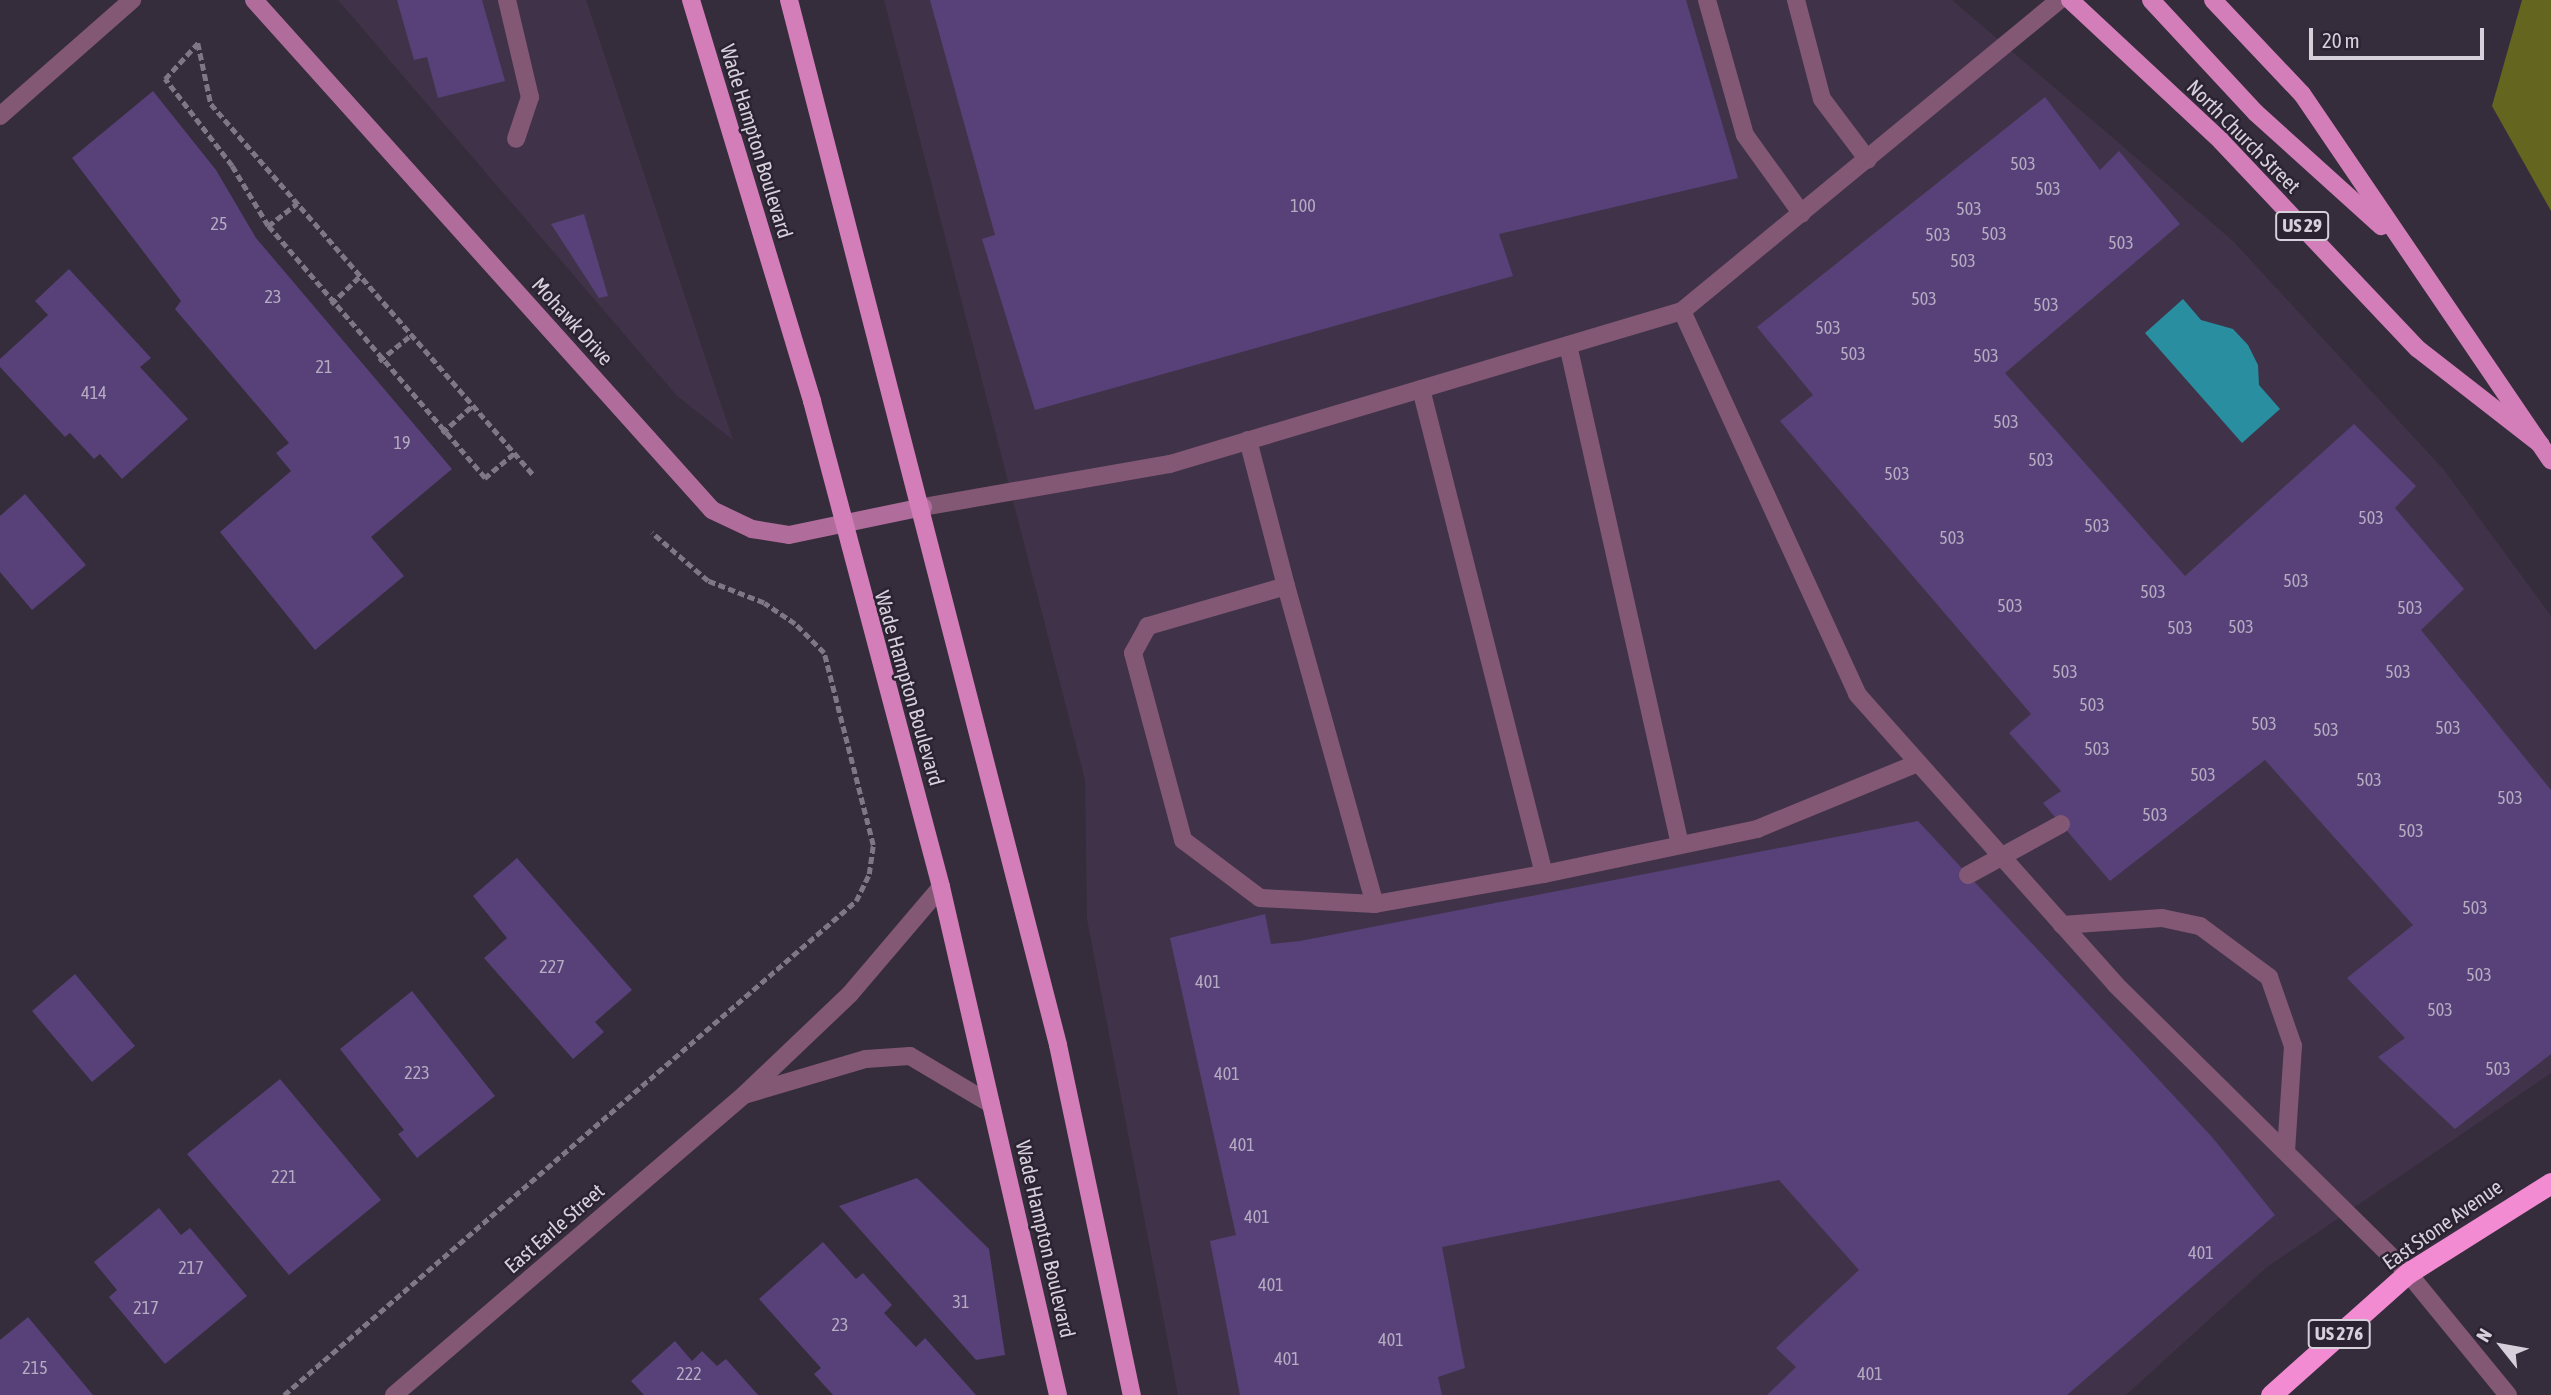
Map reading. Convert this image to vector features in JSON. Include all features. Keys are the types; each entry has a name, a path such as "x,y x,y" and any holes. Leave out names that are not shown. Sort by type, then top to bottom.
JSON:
{"highway":[{"name":"East Stone Avenue","path":"2271,1395 2408,1273 2551,1182"}],"main road":[{"name":"Wade Hampton Boulevard","path":"691,0 811,401 841,525 941,887 1058,1395"},
{"path":"789,0 923,507 1058,1045 1132,1395"},
{"name":"North Church Street","path":"2070,0 2221,141 2418,349 2540,444"},
{"path":"2151,0 2256,113 2402,245"},
{"name":"North Church Street","path":"2213,0 2302,94 2402,245 2551,460"}],"street":[{"path":"0,116 132,0"},
{"name":"Mohawk Drive","path":"254,0 712,510 752,529 789,535 923,507"},
{"path":"507,0 530,97 516,139"},
{"path":"1707,0 1745,135 1802,214"},
{"path":"1796,0 1822,99 1868,160"},
{"path":"923,507 1170,464 1682,311 2059,0"},
{"path":"1682,311 1857,694 2115,984 2408,1273 2508,1395"},
{"path":"1569,345 1680,845"},
{"path":"1421,390 1544,874"},
{"path":"1248,440 1375,904"},
{"path":"1286,586 1148,626 1133,653 1183,840 1260,898 1375,904 1544,874 1758,829 1918,762"},
{"path":"1968,875 2061,824"},
{"name":"East Earle Street","path":"394,1395 744,1095 850,994 941,887"},
{"path":"2062,925 2162,918 2200,926 2269,977 2293,1046 2286,1152"},
{"name":"East Earle Street","path":"744,1095 866,1059 910,1056 992,1104"}],"path":[{"path":"514,454 485,478 379,362 268,226 232,166 165,79 198,43 211,104 534,476"},
{"path":"268,226 297,204"},
{"path":"331,304 360,276"},
{"path":"379,362 411,335"},
{"path":"442,434 472,405"},
{"path":"284,1395 856,901 869,874 873,845 824,653 795,624 764,603 708,581 652,533"}],"shaded area":[{"path":"338,0 586,0 733,440 677,396"},
{"path":"884,0 1952,0 2233,241 2444,470 2551,616 2551,1073 2267,1267 2126,1395 1178,1395 1087,919 1085,780"},
{"path":"2522,0 2551,0 2551,211 2492,106"}],"water":[{"path":"2183,299 2201,320 2233,329 2248,345 2258,365 2259,385 2280,409 2242,443 2145,333"}],"building":[{"path":"397,0 482,0 505,81 438,98 427,57 414,60"},
{"path":"930,0 1686,0 1738,178 1499,234 1513,276 1035,410 982,239 995,235"},
{"path":"153,91 216,170 256,238 452,469 371,537 404,576 315,650 220,532 291,471 276,453 289,443 175,309 181,301 72,158"},
{"path":"2045,97 2100,170 2119,151 2180,224 2005,373 2185,576 2354,424 2416,486 2395,508 2464,589 2421,630 2551,790 2551,1054 2455,1129 2378,1057 2405,1038 2347,978 2413,925 2265,760 2110,881 2043,803 2061,791 2009,733 2031,714 1780,421 1813,395 1757,327"},
{"path":"584,214 608,296 599,298 551,224"},
{"path":"69,269 151,358 140,367 188,419 122,479 100,454 94,459 70,433 65,437 0,367 0,359 48,315 35,301"},
{"path":"25,494 86,565 32,610 0,572 0,516"},
{"path":"1918,821 2212,1137 2275,1215 2067,1395 1767,1395 1796,1367 1776,1348 1859,1270 1779,1180 1442,1247 1465,1368 1438,1377 1442,1395 1240,1395 1210,1241 1236,1235 1170,938 1265,914 1271,944 1300,941"},
{"path":"517,858 632,990 595,1022 604,1032 573,1059 484,958 507,938 473,896"},
{"path":"75,974 135,1046 92,1082 32,1011"},
{"path":"412,991 495,1096 417,1158 398,1134 404,1130 340,1049"},
{"path":"280,1079 381,1200 289,1275 187,1154"},
{"path":"917,1178 989,1249 1005,1355 976,1360 839,1206"},
{"path":"159,1208 181,1235 190,1228 247,1296 165,1364 109,1297 117,1290 94,1262"},
{"path":"823,1242 856,1279 863,1273 892,1305 884,1313 916,1347 925,1338 976,1395 833,1395 814,1374 821,1368 759,1299"},
{"path":"28,1317 93,1395 0,1395 0,1340"},
{"path":"675,1341 692,1361 702,1351 717,1366 726,1359 758,1395 644,1395 631,1381"}]}
